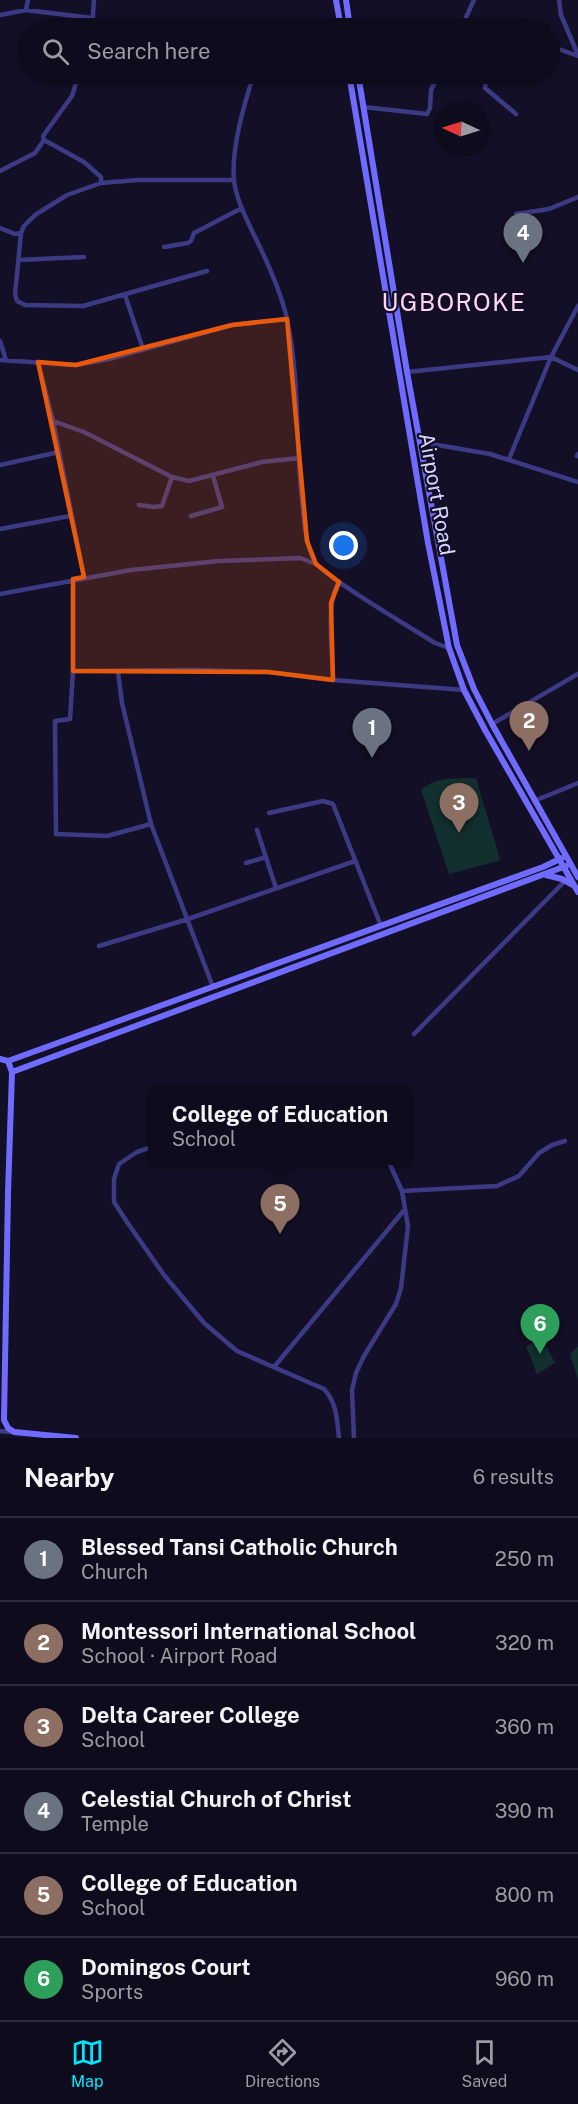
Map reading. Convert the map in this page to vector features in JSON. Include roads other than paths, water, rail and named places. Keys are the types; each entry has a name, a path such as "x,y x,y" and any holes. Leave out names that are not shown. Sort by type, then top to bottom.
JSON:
{"main road":[{"path":"336,0 339,18"},
{"path":"346,0 349,18"},
{"name":"Airport Road","path":"351,84 431,559 449,648 464,690 576,889"},
{"name":"Airport Road","path":"360,84 420,442 458,645 474,689 492,724 578,877"},
{"path":"431,559 442,558"},
{"path":"544,871 553,856 553,847"},
{"path":"12,1072 544,871 567,855"},
{"path":"0,1059 8,1061 381,926 571,864"},
{"path":"544,871 566,880 576,889"},
{"path":"8,1061 12,1072 4,1420 8,1428 14,1432 76,1438"}],"street":[{"path":"26,10 28,0"},
{"path":"0,15 26,10 92,18 94,0"},
{"path":"465,18 474,0"},
{"path":"559,0 561,15 578,56"},
{"path":"560,50 578,56"},
{"path":"0,171 35,153 44,140 43,136 72,96 76,84"},
{"path":"251,84 240,127 234,180 242,208 279,292 287,319 295,370 299,458 307,541 316,564"},
{"path":"364,107 427,114 434,84"},
{"path":"486,84 485,88 516,114"},
{"path":"44,140 91,167 101,177 101,183"},
{"path":"207,271 83,306 26,305 17,302 15,294 21,233 24,226 35,215 67,195 101,183 138,180 234,180"},
{"path":"516,214 549,209 578,197"},
{"path":"164,247 188,243 194,233 242,208"},
{"path":"0,228 15,234 21,233"},
{"path":"19,260 84,257"},
{"path":"125,295 143,350"},
{"path":"509,459 550,357 578,306"},
{"path":"0,360 76,365 178,342 232,326 287,319"},
{"path":"0,341 6,360"},
{"path":"408,372 550,357 578,370"},
{"path":"38,362 53,421 70,516 84,577"},
{"path":"53,421 84,432 172,477 189,481 262,462 299,458"},
{"path":"420,442 477,451 509,459 578,482"},
{"path":"0,465 59,452"},
{"path":"191,516 222,507 213,476"},
{"path":"139,504 162,506 172,477"},
{"path":"0,529 70,516"},
{"path":"0,594 130,570 219,561 300,558 316,564 339,582 435,643 449,648"},
{"path":"73,579 73,671 70,719 55,721 57,834 106,836 151,824"},
{"path":"333,680 331,603 334,588 339,582"},
{"path":"73,671 268,672 333,680 464,690"},
{"path":"118,672 122,703 151,824 213,988"},
{"path":"492,724 578,674"},
{"path":"534,801 578,783"},
{"path":"268,813 324,801 333,804 381,926"},
{"path":"257,830 276,888"},
{"path":"246,863 266,857"},
{"path":"99,946 188,919 355,861"},
{"path":"414,1034 566,880"},
{"path":"402,1191 497,1186 519,1176 539,1153 552,1145 565,1141"},
{"path":"148,1149 137,1152 119,1164 114,1179 114,1202 164,1275 204,1323 237,1351 324,1389 332,1397 339,1438"},
{"path":"354,1438 352,1390 356,1373 396,1304 401,1288 408,1226 402,1191 390,1165"},
{"path":"274,1367 405,1209"},
{"path":"0,1431 14,1432"}],"place":[{"name":"Celestial Church of Christ","path":"523,263"},
{"name":"Montessori International School","path":"529,751"},
{"name":"Blessed Tansi Catholic Church","path":"372,758"},
{"name":"Delta Career College","path":"459,833"},
{"name":"College of Education","path":"280,1234"},
{"name":"Domingos Court","path":"540,1354"}],"district":[{"name":"UGBOROKE","path":"454,302"}]}
